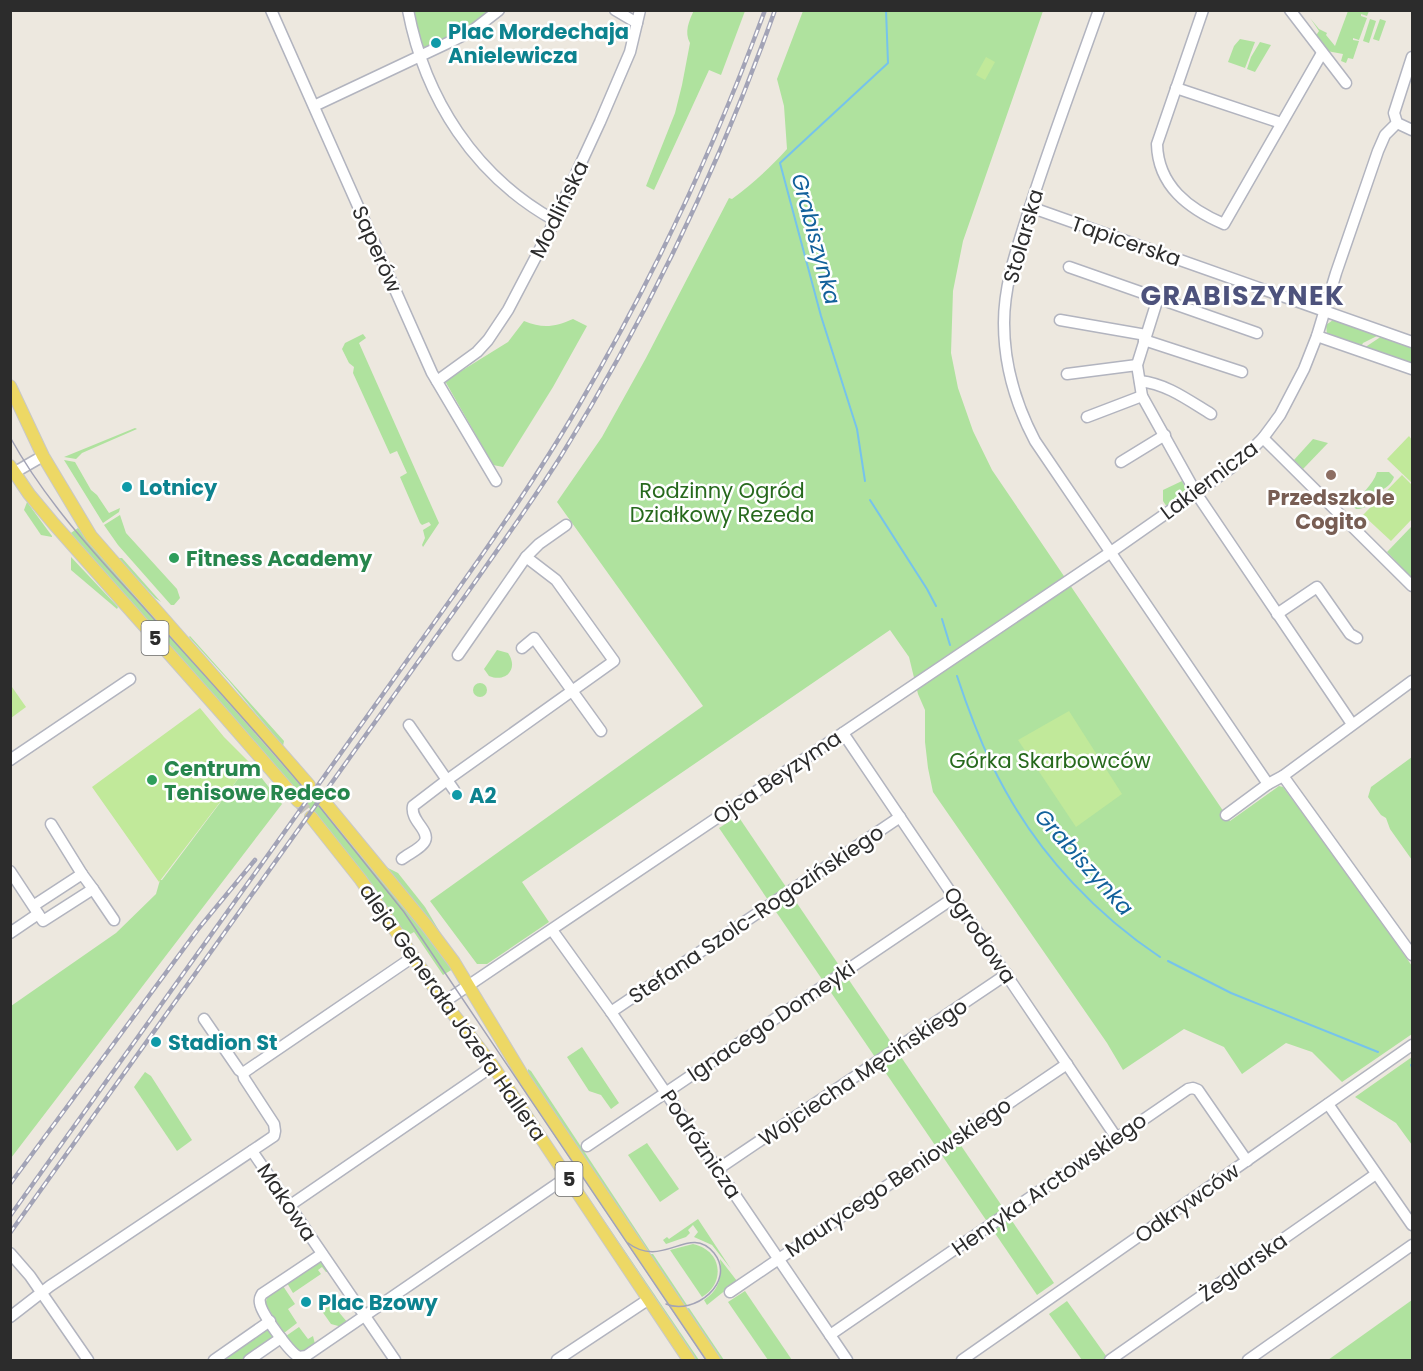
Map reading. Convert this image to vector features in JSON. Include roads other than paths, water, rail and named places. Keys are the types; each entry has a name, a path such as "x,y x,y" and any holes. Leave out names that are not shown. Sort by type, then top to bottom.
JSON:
{"main road":[{"name":"5","path":"10,386 43,456 100,546 309,784"},
{"name":"5","path":"12,472 66,538 298,801"},
{"name":"aleja Generała Józefa Hallera","path":"323,800 434,935 526,1081 714,1360"},
{"name":"aleja Generała Józefa Hallera","path":"311,817 361,880 444,1002 493,1066 689,1360"}],"street":[{"name":"Saperów","path":"271,10 414,334 437,381 495,481"},
{"path":"408,10 420,57 445,115 471,152 500,182 554,220"},
{"path":"314,106 472,31 499,10"},
{"path":"615,10 637,23"},
{"name":"Modlińska","path":"437,381 472,357 500,324 554,220 600,122 630,52 640,10"},
{"name":"Stolarska","path":"1099,10 1010,268 1004,322 1010,373 1021,413 1035,441 1268,784"},
{"path":"1203,10 1157,144 1160,168 1180,197 1193,208 1224,224 1322,52"},
{"path":"1290,10 1346,83"},
{"path":"1413,57 1394,113 1397,123 1413,130"},
{"path":"1176,88 1281,123"},
{"name":"Lakiernicza","path":"1111,552 1231,468 1263,438 1293,392 1317,336 1323,311 1378,151 1385,135 1394,126"},
{"name":"Tapicerska","path":"1030,207 1413,342"},
{"path":"1069,267 1257,333"},
{"path":"1158,298 1137,365 1142,396 1196,493 1352,724"},
{"path":"1060,320 1145,338 1242,372"},
{"path":"1317,336 1413,369"},
{"path":"1067,374 1137,365"},
{"path":"1140,381 1155,383 1176,392 1211,414"},
{"path":"1087,417 1142,396"},
{"path":"1121,462 1165,435"},
{"path":"1263,438 1413,586"},
{"path":"12,472 43,456"},
{"path":"458,655 526,557 539,544 566,525"},
{"name":"Ojca Beyzyma","path":"444,1002 1111,552"},
{"path":"402,859 423,844 426,839 425,833 412,815 413,806 614,662 556,580 526,557"},
{"path":"1277,614 1317,586 1350,634 1357,638"},
{"path":"522,648 534,638 601,731"},
{"path":"10,760 130,679"},
{"path":"1226,815 1413,681"},
{"path":"409,725 454,790"},
{"name":"Ogrodowa","path":"843,733 1116,1137"},
{"path":"1283,776 1413,956"},
{"name":"Stefana Szolc-Rogozińskiego","path":"611,1012 900,818"},
{"path":"51,824 114,920"},
{"path":"10,871 43,921 93,889"},
{"path":"10,933 82,874"},
{"name":"Ignacego Domeyki","path":"587,1146 955,897"},
{"name":"Podróżnicza","path":"552,930 666,1092 847,1360"},
{"path":"243,1073 413,957"},
{"name":"Wojciecha Męcińskiego","path":"718,1169 1007,974"},
{"name":"Makowa","path":"204,1019 238,1070 243,1073 275,1127 273,1136 252,1151 395,1360"},
{"name":"Odkrywców","path":"962,1360 1413,1045"},
{"name":"Maurycego Beniowskiego","path":"730,1292 1067,1064"},
{"path":"289,1206 493,1066"},
{"name":"Henryka Arctowskiego","path":"830,1335 1116,1137 1166,1103 1193,1088 1198,1090 1247,1161"},
{"path":"1328,1104 1413,1225"},
{"path":"10,1317 252,1151"},
{"name":"Żeglarska","path":"1110,1360 1376,1174"},
{"path":"322,1254 262,1294 260,1305 294,1355 303,1357 567,1177"},
{"path":"1248,1360 1413,1245"},
{"path":"10,1253 42,1293 88,1360"},
{"path":"557,1360 649,1299"},
{"path":"213,1360 270,1321"},
{"path":"249,1360 281,1338"}],"waterway":[{"name":"Grabiszynka","path":"865,481 857,429 821,316 780,163 888,63 886,10"},
{"name":"Grabiszynka","path":"870,500 936,606"},
{"name":"Grabiszynka","path":"942,619 950,645"},
{"name":"Grabiszynka","path":"957,676 991,763 1005,790 1036,838 1073,883 1093,903 1114,923 1160,957"},
{"name":"Grabiszynka","path":"1168,961 1231,993 1378,1052"}],"tunnel":[{"path":"298,801 311,817"}],"tram line":[{"path":"10,437 37,481 85,542 305,790"},
{"path":"319,806 404,912 706,1360"},
{"path":"628,1243 641,1250 653,1252 695,1243 705,1245 714,1253 720,1264 720,1275 709,1294 689,1305 666,1304"}],"railway":[{"path":"10,1216 468,575 549,455 606,357 681,212 725,112 765,10"},
{"path":"10,1233 463,599 561,456 623,349 680,239 730,126 775,10"},
{"path":"10,1184 199,928 255,860"}],"place":[{"name":"Plac Mordechaja Anielewicza","path":"436,43"},
{"name":"Przedszkole Cogito","path":"1331,475"},
{"name":"Lotnicy","path":"127,487"},
{"name":"Fitness Academy","path":"174,558"},
{"name":"Centrum Tenisowe Redeco","path":"152,780"},
{"name":"A2","path":"457,795"},
{"name":"Stadion St","path":"156,1042"},
{"name":"Plac Bzowy","path":"306,1302"}],"district":[{"name":"GRABISZYNEK","path":"1243,295"}],"park label":[{"name":"Rodzinny Ogród Działkowy Rezeda","path":"722,502"},
{"name":"Górka Skarbowców","path":"1050,760"}]}
